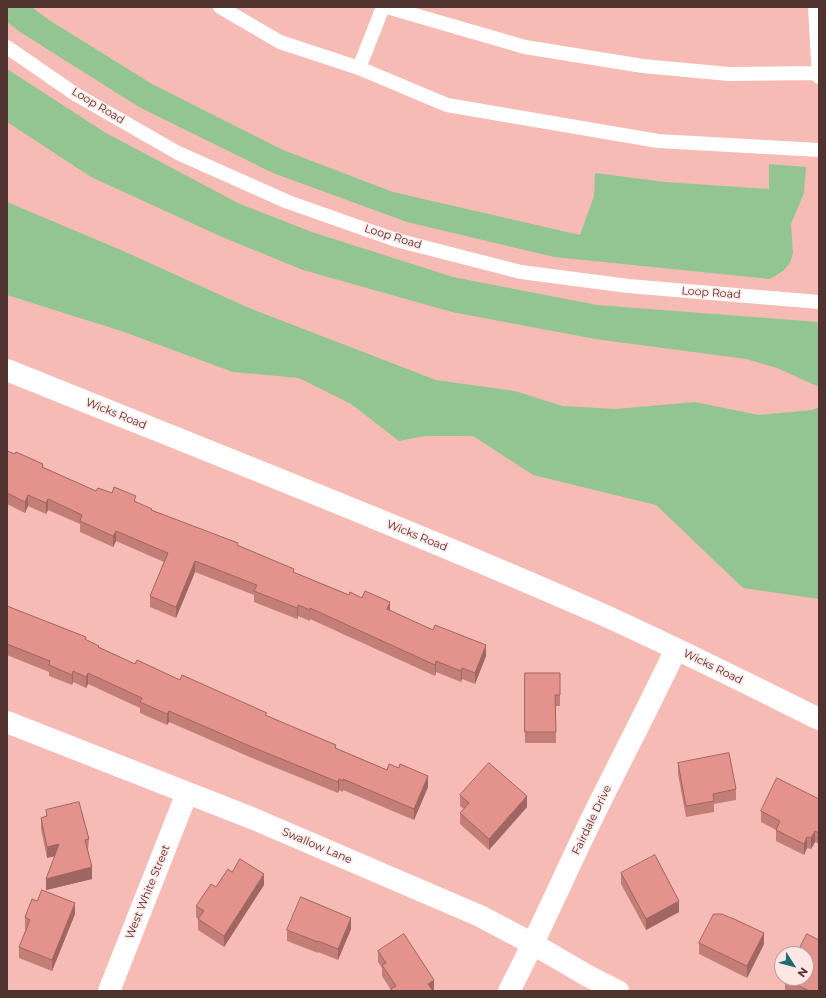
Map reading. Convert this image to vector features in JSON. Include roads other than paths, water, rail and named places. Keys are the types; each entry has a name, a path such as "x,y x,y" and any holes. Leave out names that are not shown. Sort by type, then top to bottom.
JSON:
{"street":[{"name":"Wicks Road","path":"7,370 436,544 601,614 819,718"},
{"name":"Fairdale Drive","path":"509,991 676,649"},
{"name":"Swallow Lane","path":"7,722 254,819 480,916 618,991"},
{"name":"West White Street","path":"109,991 187,793"}],"lane":[{"path":"220,7 280,42 359,68 455,106 658,141 819,150"},
{"path":"359,68 383,7"},
{"path":"387,7 525,47 643,66 729,74 819,73"},
{"path":"815,7 819,77"},
{"name":"Loop Road","path":"7,47 75,94 178,153 288,202 396,240 521,272 628,286 819,302"}]}
